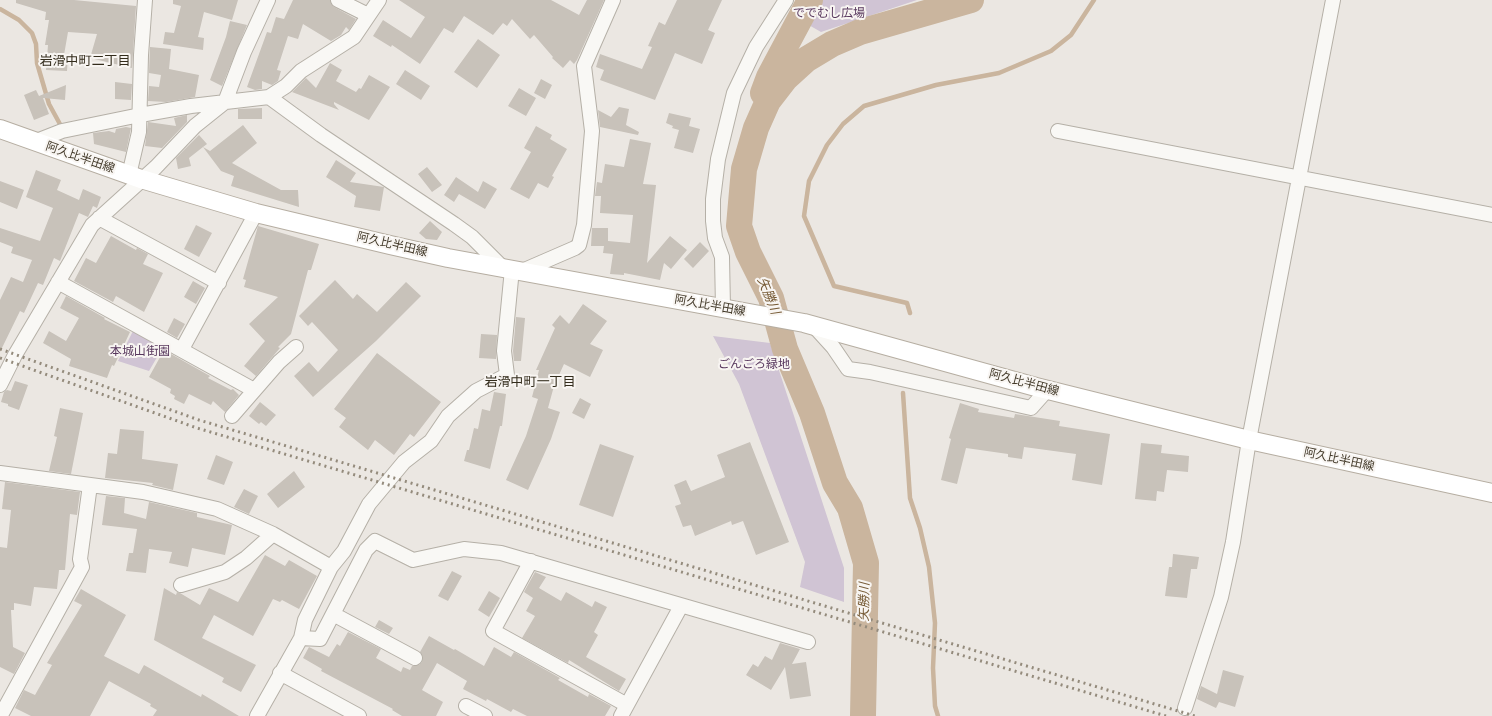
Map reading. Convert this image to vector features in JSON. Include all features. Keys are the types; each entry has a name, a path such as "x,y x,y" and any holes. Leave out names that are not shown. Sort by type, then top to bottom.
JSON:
{"main road":[{"name":"阿久比半田線","path":"0,129 135,177 256,213 390,245 809,324 1047,390 1249,440 1492,493"}],"street":[{"path":"135,177 140,115 141,55 146,0"},
{"path":"0,385 92,224 135,177 156,167 195,126 225,102 244,52 268,0"},
{"path":"338,0 368,15"},
{"path":"34,142 62,131 140,115 269,97 286,86 301,71 354,36 380,0"},
{"path":"512,269 575,248 579,245 584,225 592,131 584,66 613,0"},
{"path":"723,308 722,256 715,238 712,199 718,159 734,93 756,47 786,0"},
{"path":"1186,708 1221,597 1233,542 1249,440 1333,0"},
{"path":"269,97 321,135 466,233 512,269"},
{"path":"1058,131 1492,215"},
{"path":"182,350 256,213"},
{"path":"99,218 219,283"},
{"path":"257,716 301,638 305,620 331,567 344,551 369,504 404,462 432,441 448,416 476,391 507,375 504,351 512,269"},
{"path":"58,282 254,390"},
{"path":"809,324 833,347 848,369 870,372 1031,408 1047,390"},
{"path":"232,416 254,390 296,347"},
{"path":"0,473 143,492 218,509 273,534 331,567"},
{"path":"1,716 82,567 80,559 90,484"},
{"path":"181,585 225,572 246,558 273,534"},
{"path":"301,638 320,639 366,550 376,541 413,560 464,549 501,553 808,642"},
{"path":"531,561 493,631 624,710 681,606"},
{"path":"333,614 415,658"},
{"path":"280,673 359,716"},
{"path":"466,706 485,716"}],"green space":[{"name":"ででむし広場","path":"820,0 917,0 821,32 807,24"},
{"name":"本城山街園","path":"133,331 163,347 149,371 118,361"},
{"name":"ごんごろ緑地","path":"713,336 770,343 844,568 844,602 800,587 805,562 739,384"}],"building":[{"path":"16,0 74,0 136,6 132,68 90,58 97,34 68,32 64,55 68,55 67,71 46,70 48,45 45,45 49,20 45,20 46,12 16,3"},
{"path":"173,0 238,0 232,20 204,12 198,37 204,38 203,50 163,44 165,32 174,33 181,6 173,4"},
{"path":"293,0 330,0 334,7 356,19 349,30 346,27 341,35 331,41 303,24 298,39 288,36 277,70 281,71 278,81 272,85 262,81 262,89 255,90 247,87 267,32 271,33 276,17 284,19"},
{"path":"399,0 551,0 579,15 587,0 604,0 577,60 574,64 570,60 563,68 552,58 553,57 534,35 530,39 512,19 507,26 503,23 493,35 464,16 453,33 444,28 420,64 392,45 391,47 373,36 383,20 411,38 425,17"},
{"path":"677,0 722,0 708,30 715,33 702,64 675,53 655,100 600,80 604,70 596,67 600,54 642,69 652,47 648,46 659,22 665,25"},
{"path":"230,21 247,25 222,86 210,80 226,37"},
{"path":"478,39 500,55 477,88 454,72"},
{"path":"150,47 171,49 169,69 199,75 195,97 166,102 148,101 149,86 159,87 161,75 149,73"},
{"path":"330,63 342,70 336,81 356,92 359,88 361,89 369,75 390,87 369,120 334,102 339,110 292,92 306,78 316,88"},
{"path":"405,70 430,86 421,100 396,84"},
{"path":"541,79 552,85 545,99 534,93"},
{"path":"115,82 132,84 131,100 115,99"},
{"path":"66,85 65,100 43,98 49,114 34,120 24,95 36,90 39,96"},
{"path":"519,88 536,98 526,116 508,106"},
{"path":"619,107 629,109 626,125 639,132 638,135 600,127 598,110 611,117"},
{"path":"262,108 262,119 238,119 238,109"},
{"path":"669,113 691,118 689,126 700,129 693,153 674,148 679,130 672,128 673,126 666,123"},
{"path":"187,115 187,122 162,148 145,146 148,122 176,126 174,118"},
{"path":"243,125 257,143 232,163 281,190 298,190 299,207 231,186 234,176 221,171 203,147 210,151"},
{"path":"536,126 552,135 550,139 567,149 552,176 554,177 548,188 538,183 529,199 510,189 531,152 524,148"},
{"path":"126,127 131,128 126,152 94,144 93,133 109,131 115,133 116,129"},
{"path":"199,135 207,144 189,158 191,166 178,169 176,158"},
{"path":"630,139 651,143 643,184 656,185 647,263 670,236 687,250 671,269 664,263 660,280 624,273 624,275 610,274 613,254 603,253 604,246 591,246 592,228 608,228 608,241 630,243 633,215 600,213 601,196 595,196 597,182 602,183 605,164 624,167"},
{"path":"336,160 356,173 350,182 384,187 380,211 354,207 356,196 326,177"},
{"path":"427,167 442,185 432,192 418,174"},
{"path":"36,170 61,180 57,190 79,200 83,189 101,197 97,208 93,206 88,217 79,213 60,261 54,258 43,285 38,283 24,313 20,311 0,352 0,300 11,277 23,282 32,260 11,253 13,247 0,242 0,228 40,241 53,208 26,197"},
{"path":"456,177 478,192 483,181 497,189 485,209 459,194 454,202 444,195"},
{"path":"0,181 24,190 17,209 0,202"},
{"path":"430,221 442,232 437,240 426,239 419,233"},
{"path":"196,225 212,233 199,257 184,249"},
{"path":"258,226 319,244 311,270 308,270 291,334 278,347 280,348 256,376 244,366 265,341 249,324 278,297 244,287 246,280 243,279"},
{"path":"111,236 136,250 137,248 148,254 143,264 163,273 144,312 116,296 113,302 74,281 86,258 96,263"},
{"path":"700,242 709,251 693,268 684,259"},
{"path":"335,280 353,299 357,294 377,312 406,282 421,296 376,341 313,397 294,376 309,362 318,372 338,350 312,322 308,326 299,316"},
{"path":"193,281 205,288 196,304 184,297"},
{"path":"66,296 105,318 104,319 130,332 114,366 112,365 107,378 69,366 71,359 43,343 49,331 66,341 79,318 60,308"},
{"path":"583,304 607,321 590,344 603,350 590,377 564,364 554,386 548,408 560,412 551,439 528,490 506,480 526,436 538,399 532,397 539,370 536,370 555,328 552,325 560,315 569,324"},
{"path":"516,317 525,318 521,361 514,361 513,351"},
{"path":"174,318 185,324 177,338 167,332"},
{"path":"481,334 497,335 496,359 479,358"},
{"path":"164,350 210,376 208,378 231,390 233,389 239,395 225,412 213,401 211,405 189,394 184,404 174,399 175,396 170,393 171,389 149,377"},
{"path":"377,353 441,402 414,437 410,434 394,455 375,440 368,450 339,427 346,418 334,409"},
{"path":"15,381 28,385 19,410 1,402 4,392 7,390 11,391"},
{"path":"494,392 506,394 502,426 500,426 490,469 464,461 467,450 469,450 474,428 478,429 482,409 490,411"},
{"path":"580,398 591,404 584,419 572,413"},
{"path":"260,402 276,415 266,426 261,422 259,424 249,416"},
{"path":"960,403 979,409 978,412 1014,418 1015,414 1060,421 1059,426 1110,434 1102,485 1072,480 1076,454 1024,447 1022,459 1008,457 1008,454 966,448 957,484 941,480 951,439 949,438"},
{"path":"60,408 83,413 71,474 49,471 57,437 54,436"},
{"path":"120,429 144,431 142,459 178,464 173,490 152,485 153,483 105,478 108,453 117,454"},
{"path":"750,442 789,542 756,555 743,521 732,525 731,521 695,536 691,525 683,527 675,506 681,504 674,485 686,480 691,491 725,477 717,455"},
{"path":"1141,443 1162,445 1161,453 1189,456 1188,472 1167,470 1164,492 1157,491 1156,501 1135,499"},
{"path":"600,444 634,456 613,517 579,505"},
{"path":"216,455 233,462 224,485 207,479"},
{"path":"294,471 305,487 278,508 267,494"},
{"path":"5,482 80,492 77,515 70,514 65,570 59,570 57,589 34,587 31,606 14,603 14,610 11,610 13,647 25,653 14,674 0,667 0,547 7,548 11,510 2,509"},
{"path":"244,489 258,496 249,514 234,507"},
{"path":"106,496 125,498 124,513 146,519 149,502 197,513 197,517 232,525 225,555 192,548 188,567 169,563 172,552 149,549 146,573 126,571 129,553 133,553 137,529 102,525"},
{"path":"1173,554 1199,557 1197,569 1191,569 1187,598 1165,596 1169,567 1172,567"},
{"path":"265,555 285,566 289,560 317,576 299,609 282,600 280,602 273,599 253,636 214,615 202,638 256,665 241,692 222,682 224,678 154,640 164,588 176,595 177,592 180,593 200,605 209,588 238,602"},
{"path":"452,571 462,576 448,601 438,596"},
{"path":"535,572 546,577 539,588 561,601 566,592 592,607 595,601 607,607 594,632 598,635 586,657 626,679 619,691 569,660 568,663 522,638 535,616 526,611 533,598 524,592"},
{"path":"81,589 126,615 104,656 139,674 144,665 201,697 202,694 239,716 153,716 157,710 150,706 151,704 109,681 90,716 31,716 15,708 24,690 35,695 52,665 47,663 82,605 74,601"},
{"path":"489,591 500,598 489,617 478,610"},
{"path":"379,620 393,628 389,634 375,627"},
{"path":"348,632 381,649 376,658 401,672 403,667 410,670 412,666 419,665 422,662 423,657 420,652 429,636 484,666 494,647 511,657 514,652 560,678 558,680 588,697 589,694 611,706 605,716 527,716 513,709 511,712 487,699 486,701 463,689 467,681 437,663 422,690 443,702 436,716 402,716 392,710 393,709 321,671 322,669 303,658 309,647 329,657 337,644 340,646"},
{"path":"780,643 800,649 792,664 806,662 811,696 790,699 785,667 771,690 746,675 753,664 758,667 765,656 772,660"},
{"path":"1223,670 1244,676 1235,707 1219,702 1216,708 1197,699 1201,686 1217,694"}],"waterway":[{"path":"763,93 769,77 810,0"},
{"name":"矢勝川","path":"863,716 866,563 850,508 835,483 812,413 785,349 771,298 748,252 739,226 744,169 756,128 768,101 785,79 807,59 832,44 860,32 971,0"},
{"path":"910,313 907,303 834,286 804,216 809,181 827,145 843,124 864,106 936,85 999,73 1051,51 1071,35 1094,0"},
{"path":"0,9 19,20 32,33 36,44 37,63 49,104 61,126"},
{"path":"903,393 910,498 920,528 929,567 935,623 933,668 935,706 938,716"}],"railway":[{"path":"0,349 199,420 1195,716"},
{"path":"0,358 197,428 1166,716"}],"district":[{"name":"岩滑中町二丁目","path":"85,62"},
{"name":"岩滑中町一丁目","path":"530,383"}]}
